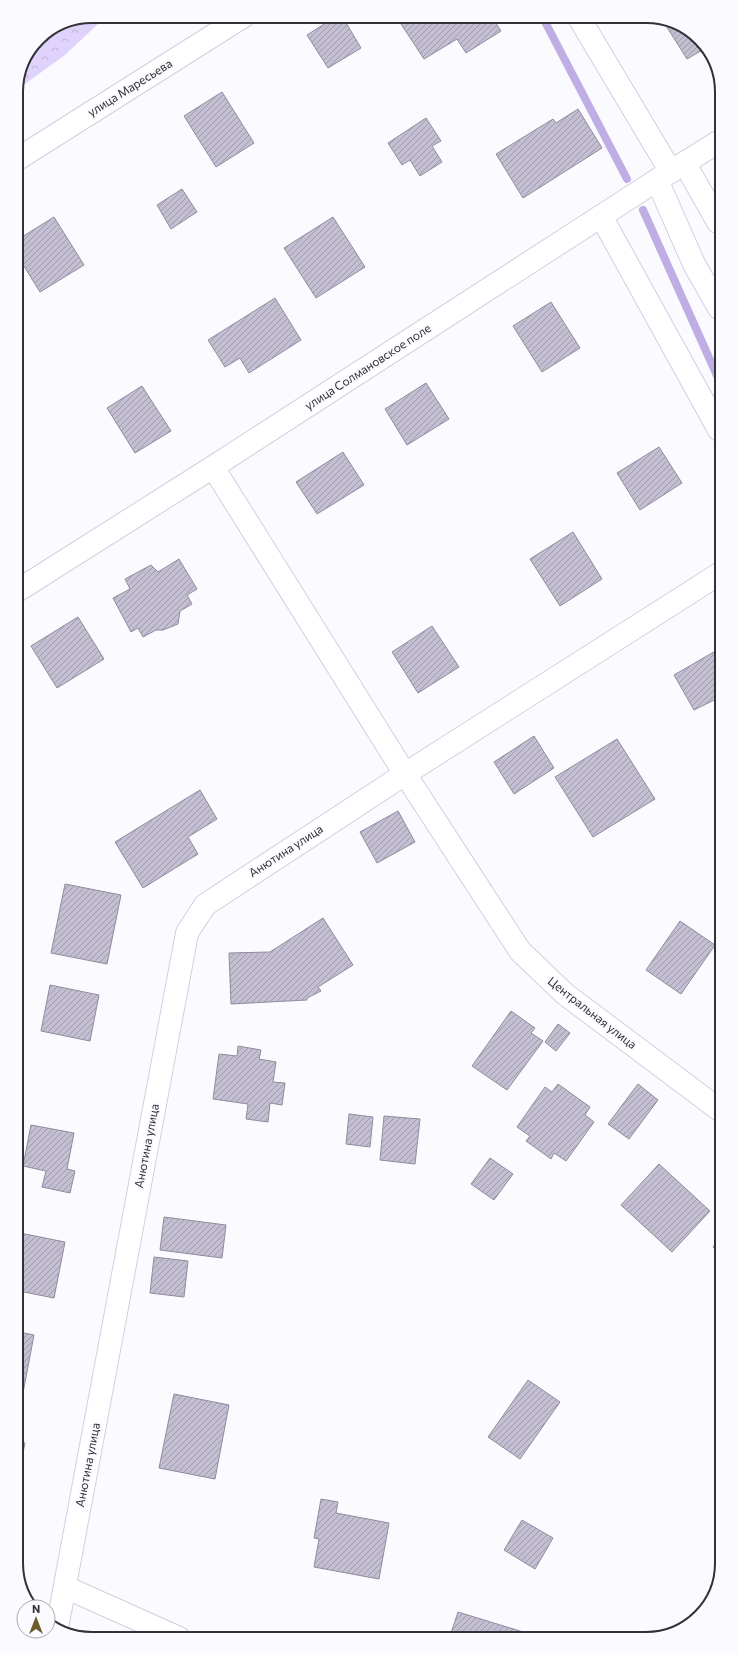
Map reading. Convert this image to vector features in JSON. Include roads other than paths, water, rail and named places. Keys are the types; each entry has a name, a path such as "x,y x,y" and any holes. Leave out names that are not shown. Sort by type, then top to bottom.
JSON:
{"street":[{"name":"улица Маресьева","path":"23,156 233,23"},
{"path":"582,23 671,172 715,219"},
{"name":"улица Солмановское поле","path":"23,588 715,144"},
{"path":"671,172 694,264 715,302"},
{"path":"601,216 715,423"},
{"name":"Центральная улица","path":"213,467 405,774 520,951 565,994 715,1106"},
{"name":"Анютина улица","path":"58,1623 187,933 205,905 405,774 715,577"},
{"path":"65,1587 166,1632"}],"waterway":[{"path":"546,23 627,179"},
{"path":"643,210 715,371"}]}
